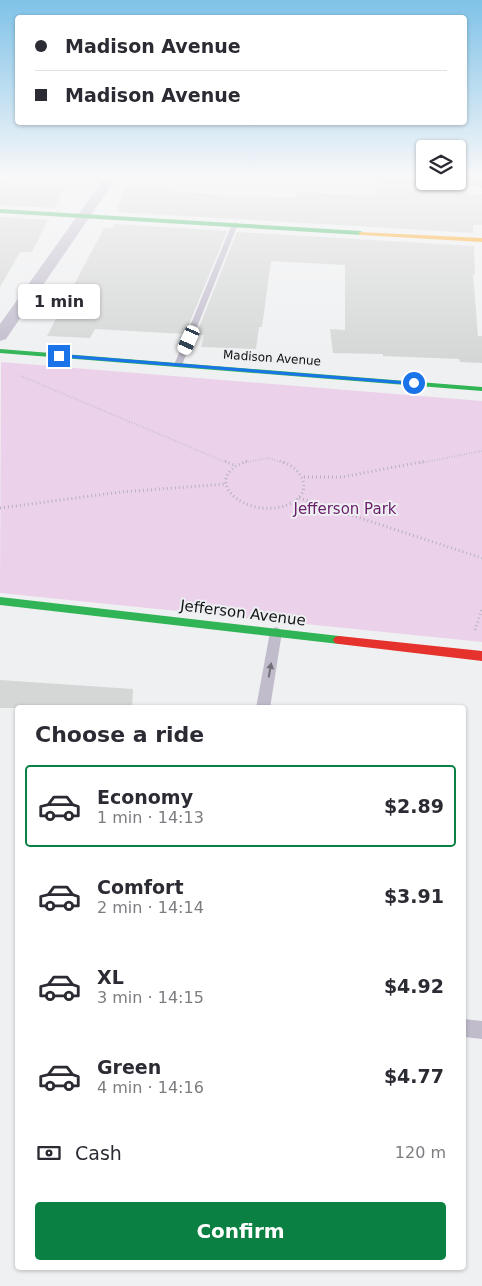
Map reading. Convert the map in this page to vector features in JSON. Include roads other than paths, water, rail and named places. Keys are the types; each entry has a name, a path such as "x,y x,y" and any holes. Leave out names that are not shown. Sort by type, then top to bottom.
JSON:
{"street":[{"path":"0,336 69,237"},
{"path":"436,237 482,240"},
{"name":"Madison Avenue","path":"0,351 482,389"},
{"name":"Jefferson Avenue","path":"2,605 276,632 482,656"}],"lane":[{"path":"178,365 206,298 212,276 229,237"},
{"path":"33,289 54,291 48,301"},
{"path":"264,705 276,632"},
{"path":"466,1028 482,1030"}],"park label":[{"name":"Jefferson Park","path":"345,509"}]}
